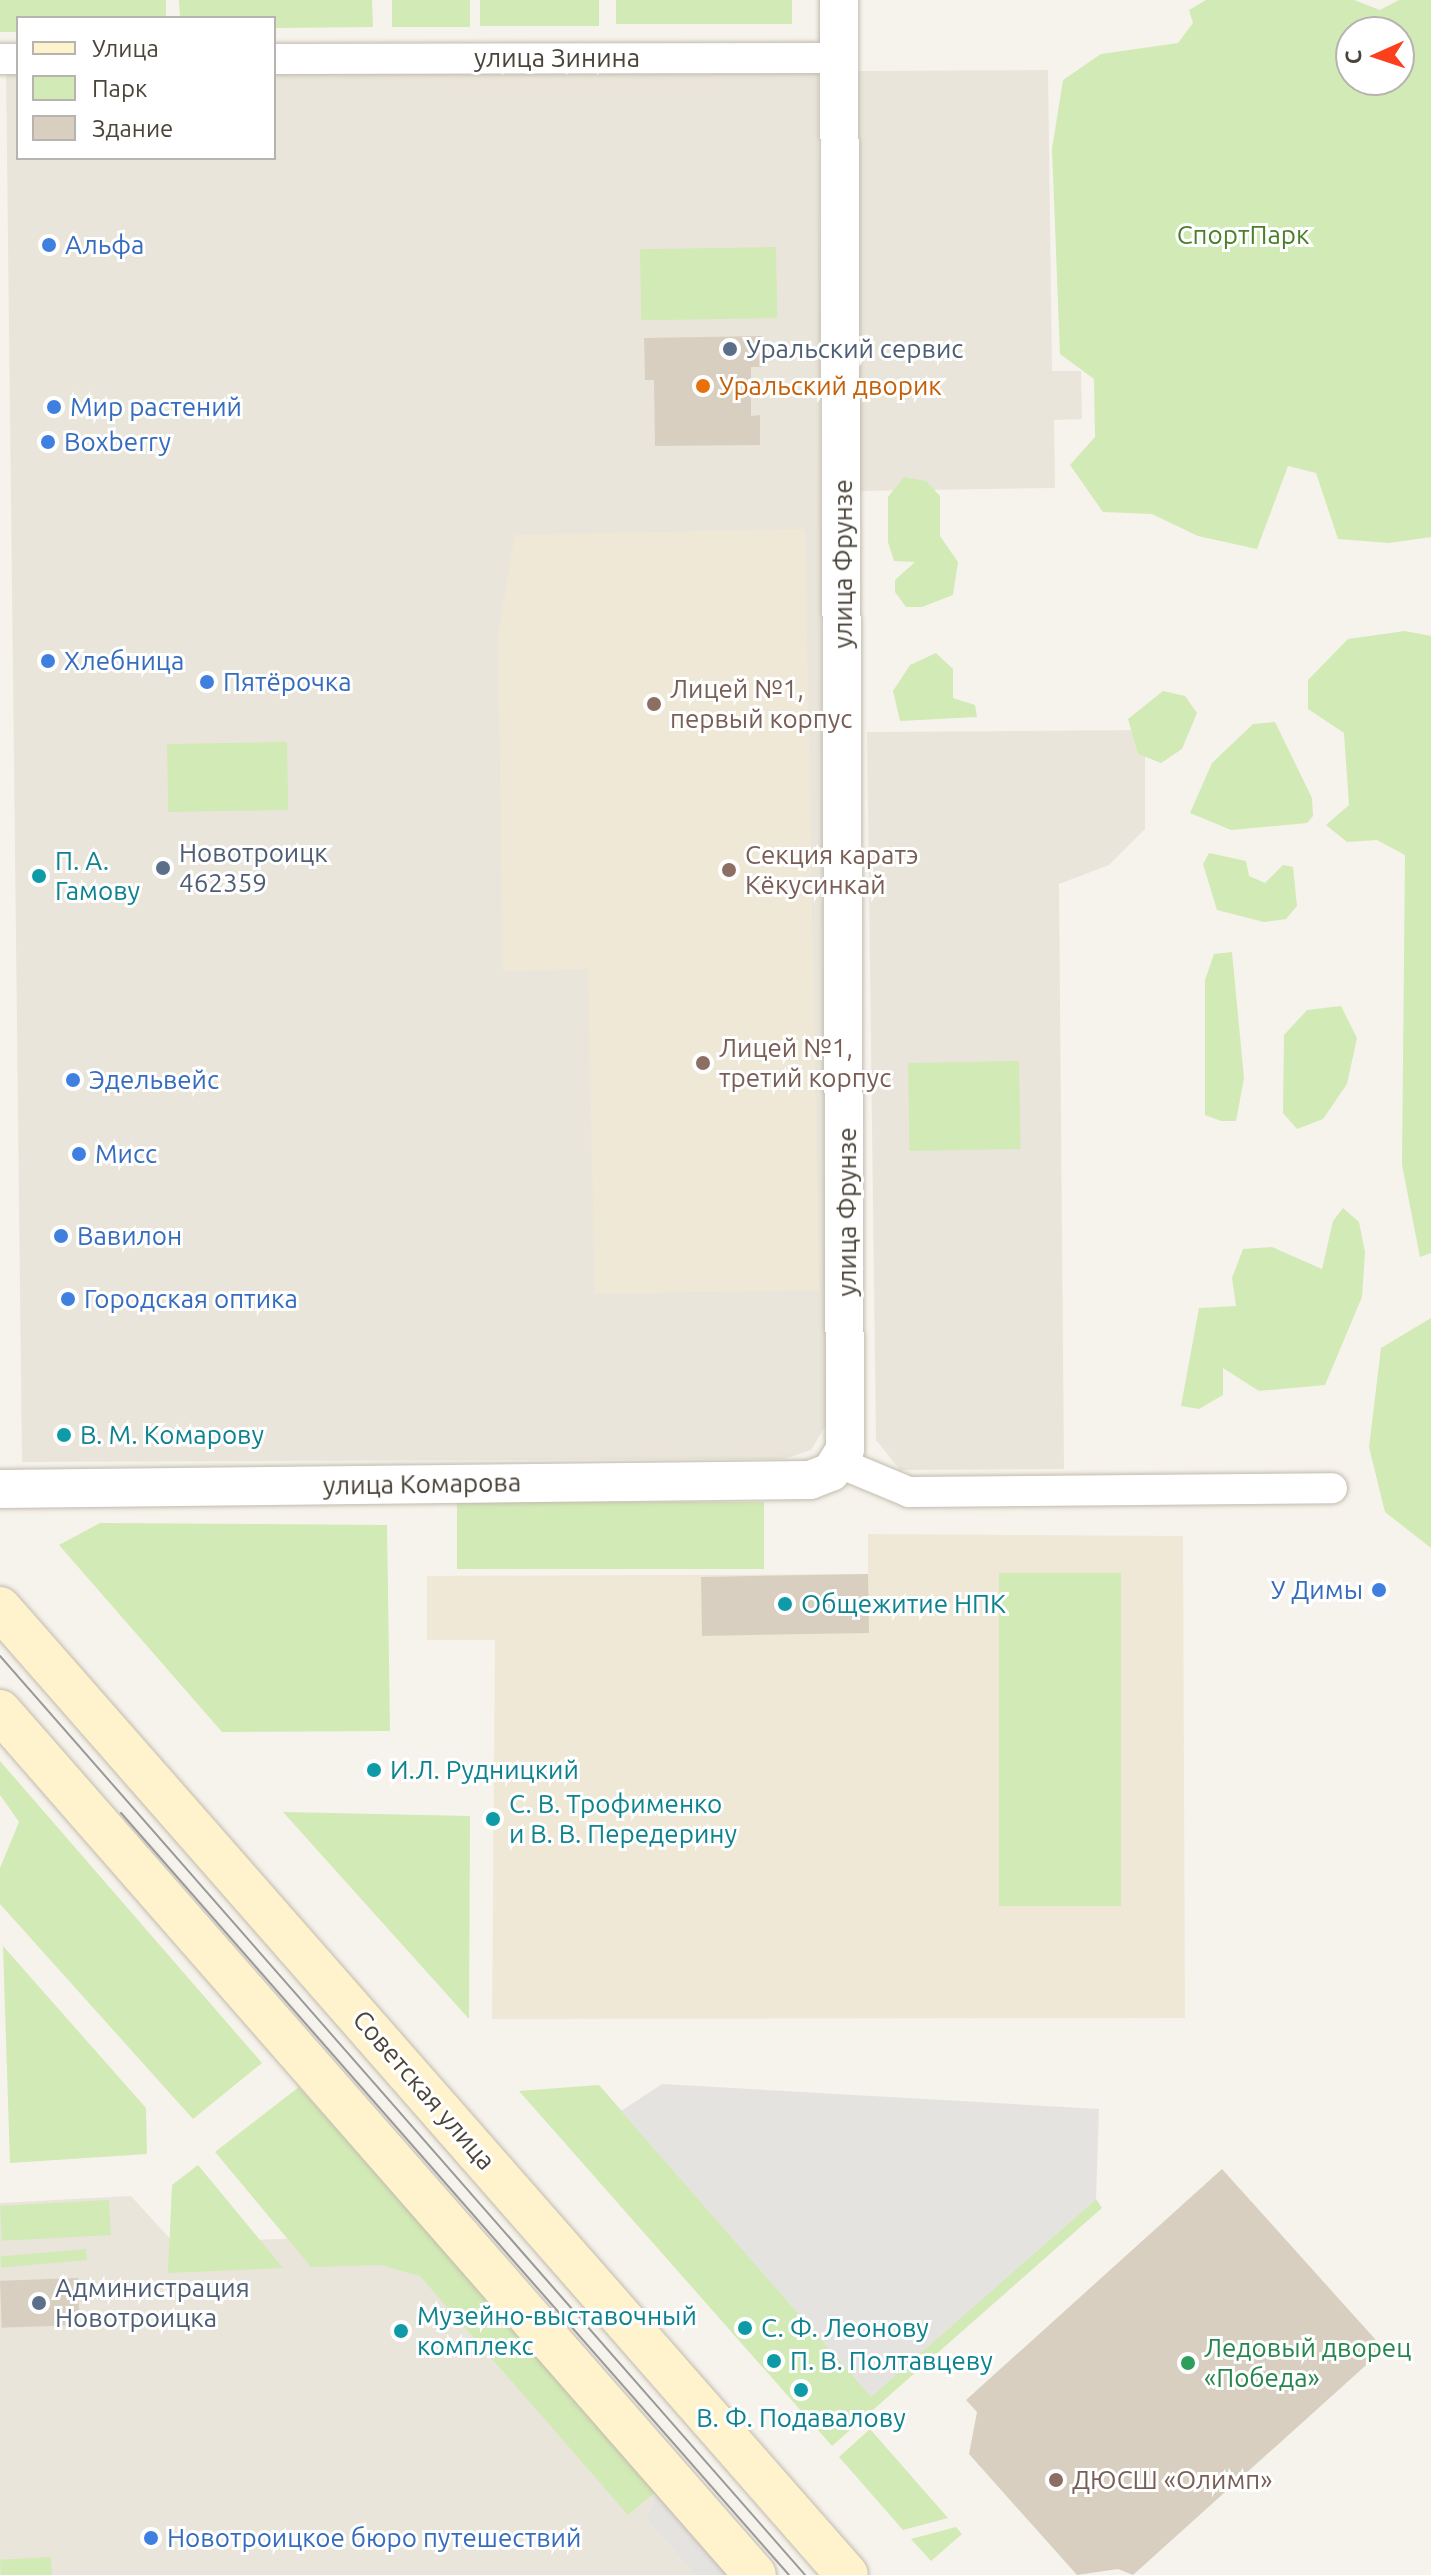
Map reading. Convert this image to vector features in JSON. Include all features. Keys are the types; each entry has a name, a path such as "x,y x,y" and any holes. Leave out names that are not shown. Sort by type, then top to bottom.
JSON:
{"main road":[{"name":"Советская улица","path":"0,1608 847,2575"},
{"path":"0,1711 755,2575"}],"street":[{"name":"улица Фрунзе","path":"837,1462 849,1426 839,0"},
{"name":"улица Зинина","path":"276,59 839,58"},
{"path":"837,1462 909,1492 1332,1488"},
{"name":"улица Комарова","path":"0,1489 810,1480 837,1462"}],"shaded area":[{"path":"818,65 826,1425 811,1450 784,1459 22,1462 6,68 16,68 16,160 276,160 276,67"},
{"path":"1048,70 1052,371 1081,371 1082,419 1054,420 1055,488 860,491 857,71"},
{"name":"Лицей №1, первый корпус","path":"805,529 819,1290 595,1294 588,969 503,971 498,637 515,535"},
{"path":"1145,730 1145,829 1109,865 1059,884 1064,1469 900,1470 876,1440 867,732"},
{"path":"868,1534 1183,1536 1185,2018 492,2019 495,1640 427,1640 427,1576 868,1574"},
{"path":"662,2084 1099,2109 1096,2199 871,2397 621,2111"},
{"path":"131,2196 174,2243 433,2233 659,2489 646,2519 695,2575 0,2575 0,2203"},
{"path":"659,2489 735,2575 695,2575 646,2519"}],"green space":[{"path":"0,0 166,0 166,16 16,16 16,32 0,32"},
{"path":"179,0 372,0 373,27 276,28 276,16 180,16"},
{"path":"392,0 470,0 470,27 392,27"},
{"path":"480,0 599,0 599,26 480,26"},
{"path":"616,0 792,0 792,24 616,24"},
{"name":"СпортПарк","path":"1206,0 1354,0 1380,10 1399,0 1431,0 1431,537 1389,543 1338,539 1316,473 1288,466 1257,549 1198,536 1152,514 1103,512 1070,465 1095,437 1094,379 1060,354 1052,149 1063,80 1101,54 1178,43 1193,23 1189,10"},
{"path":"776,247 777,318 641,320 640,249"},
{"path":"904,477 926,481 940,496 940,536 958,562 953,595 922,607 906,607 895,592 895,580 915,562 894,561 888,542 888,497"},
{"path":"1405,631 1431,636 1431,1253 1420,1257 1402,1165 1405,855 1377,840 1347,842 1326,825 1349,805 1344,733 1308,709 1308,680 1348,639"},
{"path":"936,653 953,669 953,698 975,705 977,717 900,721 893,691 910,665"},
{"path":"1163,691 1185,696 1197,713 1182,749 1161,763 1138,754 1128,719"},
{"path":"1275,722 1312,798 1313,816 1307,823 1231,830 1190,813 1212,763 1253,724"},
{"path":"287,742 288,810 168,812 167,744"},
{"path":"1209,853 1246,861 1249,876 1265,883 1283,865 1293,867 1297,906 1286,919 1264,922 1217,910 1203,864"},
{"path":"1232,952 1244,1078 1236,1121 1221,1121 1205,1115 1205,980 1214,954"},
{"path":"1341,1006 1357,1038 1347,1084 1323,1119 1297,1129 1283,1113 1284,1035 1307,1010"},
{"path":"1019,1061 1021,1149 910,1151 908,1063"},
{"path":"1343,1208 1359,1222 1365,1252 1362,1297 1325,1385 1259,1391 1223,1368 1223,1395 1199,1409 1181,1406 1199,1308 1236,1306 1232,1278 1243,1249 1272,1247 1322,1269 1333,1221"},
{"path":"1431,1318 1431,1548 1385,1512 1369,1447 1381,1348"},
{"path":"457,1502 764,1502 764,1569 457,1569"},
{"path":"100,1523 387,1525 390,1731 222,1732 59,1545"},
{"path":"999,1573 1121,1573 1121,1906 999,1906"},
{"path":"0,1761 262,2063 193,2119 0,1904 0,1868 19,1822 0,1795"},
{"path":"283,1812 470,1816 469,2019"},
{"path":"3,1946 146,2108 147,2154 10,2163"},
{"path":"599,2085 871,2396 1096,2199 1102,2208 832,2446 519,2091"},
{"path":"299,2087 659,2489 628,2515 420,2276 381,2265 311,2267 215,2152"},
{"path":"198,2165 283,2268 168,2273 172,2185"},
{"path":"109,2200 111,2235 2,2241 0,2206"},
{"path":"86,2249 87,2260 1,2267 0,2256"},
{"path":"870,2429 948,2518 903,2530 839,2457"},
{"path":"956,2527 962,2534 931,2561 911,2539"},
{"path":"51,2557 52,2575 1,2575 0,2560"}],"building":[{"name":"Уральский дворик","path":"762,336 762,367 751,367 751,416 760,415 760,445 655,446 654,380 645,380 644,338"},
{"name":"Общежитие НПК","path":"868,1574 869,1633 702,1636 701,1577"},
{"name":"Ледовый дворец «Победа»","path":"1222,2169 1384,2349 1133,2575 1118,2569 1077,2575 969,2454 977,2412 966,2400"},
{"name":"Администрация Новотроицка","path":"78,2278 80,2325 2,2328 0,2281"}],"tram line":[{"path":"0,1656 805,2575"},
{"path":"121,1813 789,2575"}],"place":[{"name":"Альфа","path":"49,245"},
{"name":"Уральский сервис","path":"730,349"},
{"name":"Уральский дворик","path":"703,386"},
{"name":"Мир растений","path":"54,407"},
{"name":"Boxberry","path":"48,442"},
{"name":"Хлебница","path":"48,661"},
{"name":"Пятёрочка","path":"207,682"},
{"name":"Лицей №1, первый корпус","path":"654,704"},
{"name":"Новотроицк 462359","path":"163,868"},
{"name":"Секция каратэ Кёкусинкай","path":"729,870"},
{"name":"П. А. Гамову","path":"39,876"},
{"name":"Лицей №1, третий корпус","path":"703,1063"},
{"name":"Эдельвейс","path":"73,1080"},
{"name":"Мисс","path":"79,1154"},
{"name":"Вавилон","path":"61,1236"},
{"name":"Городская оптика","path":"68,1299"},
{"name":"В. М. Комарову","path":"64,1435"},
{"name":"У Димы","path":"1379,1590"},
{"name":"Общежитие НПК","path":"785,1604"},
{"name":"И.Л. Рудницкий","path":"374,1770"},
{"name":"С. В. Трофименко и В. В. Передерину","path":"493,1819"},
{"name":"Администрация Новотроицка","path":"39,2303"},
{"name":"С. Ф. Леонову","path":"745,2328"},
{"name":"Музейно-выставочный комплекс","path":"401,2331"},
{"name":"П. В. Полтавцеву","path":"774,2361"},
{"name":"Ледовый дворец «Победа»","path":"1188,2363"},
{"name":"В. Ф. Подавалову","path":"801,2390"},
{"name":"ДЮСШ «Олимп»","path":"1056,2480"},
{"name":"Новотроицкое бюро путешествий","path":"151,2538"}]}
